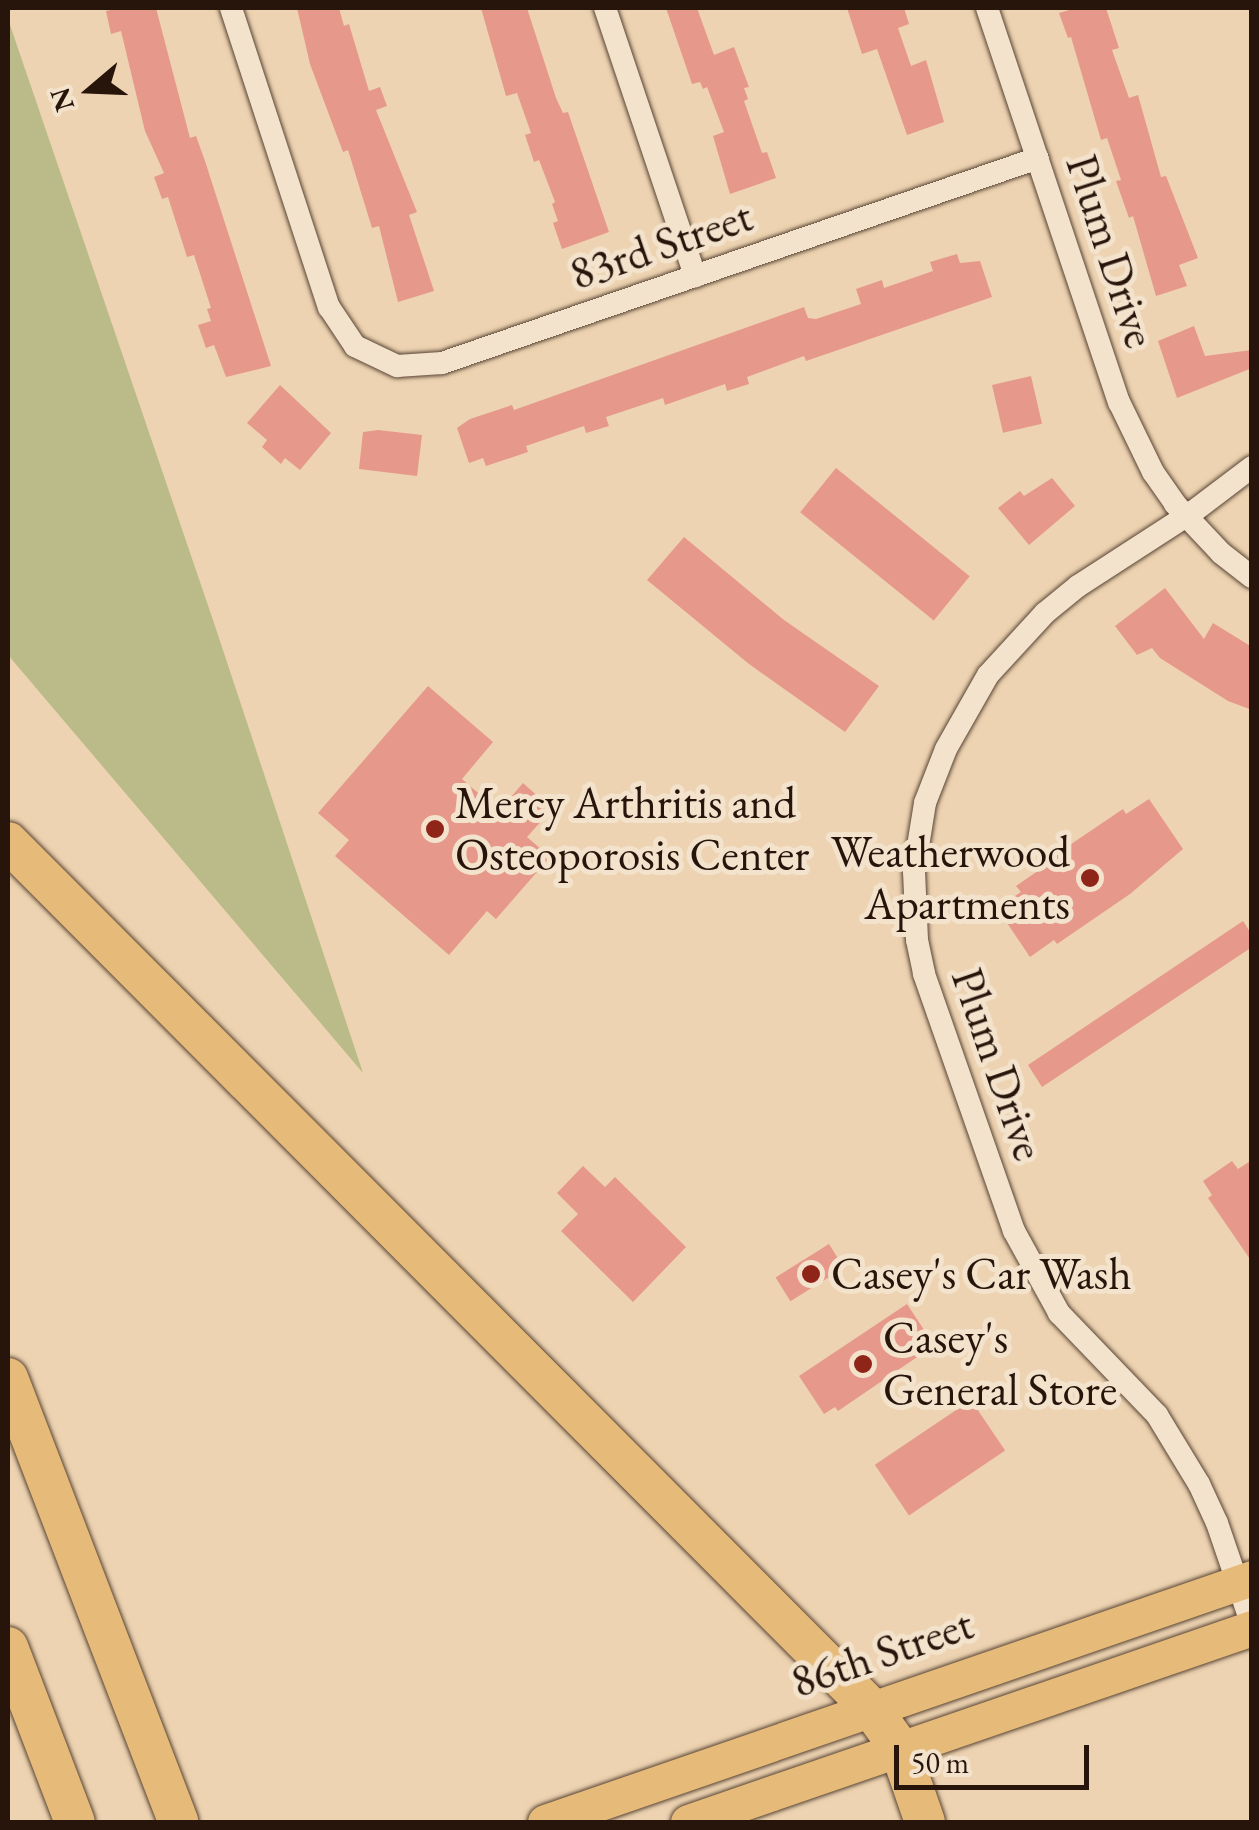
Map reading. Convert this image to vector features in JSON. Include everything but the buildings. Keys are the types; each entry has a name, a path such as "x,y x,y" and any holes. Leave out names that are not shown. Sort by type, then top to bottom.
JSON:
{"highway":[{"path":"8,842 870,1706 899,1747 925,1822"},
{"path":"8,1378 178,1822"},
{"path":"8,1648 75,1822"},
{"path":"8,1726 54,1822"}],"main road":[{"name":"86th Street","path":"545,1822 870,1706 1244,1580"},
{"name":"86th Street","path":"688,1822 1252,1627"}],"street":[{"name":"83rd Street","path":"231,8 328,308 355,346 397,366 421,368 1038,158"},
{"path":"605,8 695,276"},
{"name":"Plum Drive","path":"987,8 1119,402 1153,472 1186,516 1045,612 988,676 970,703 946,748 922,817 914,871 917,940 957,1076 1034,1274 1076,1333 1157,1415 1218,1523 1244,1580 1252,1627"},
{"path":"1252,467 1186,516 1221,553 1252,576"}],"green space":[{"path":"8,19 214,623 363,1073 8,655"}],"place":[{"name":"Mercy Arthritis and Osteoporosis Center","path":"435,829"},
{"name":"Weatherwood Apartments","path":"1090,878"},
{"name":"Casey's Car Wash","path":"811,1274"},
{"name":"Casey's General Store","path":"863,1364"}]}
